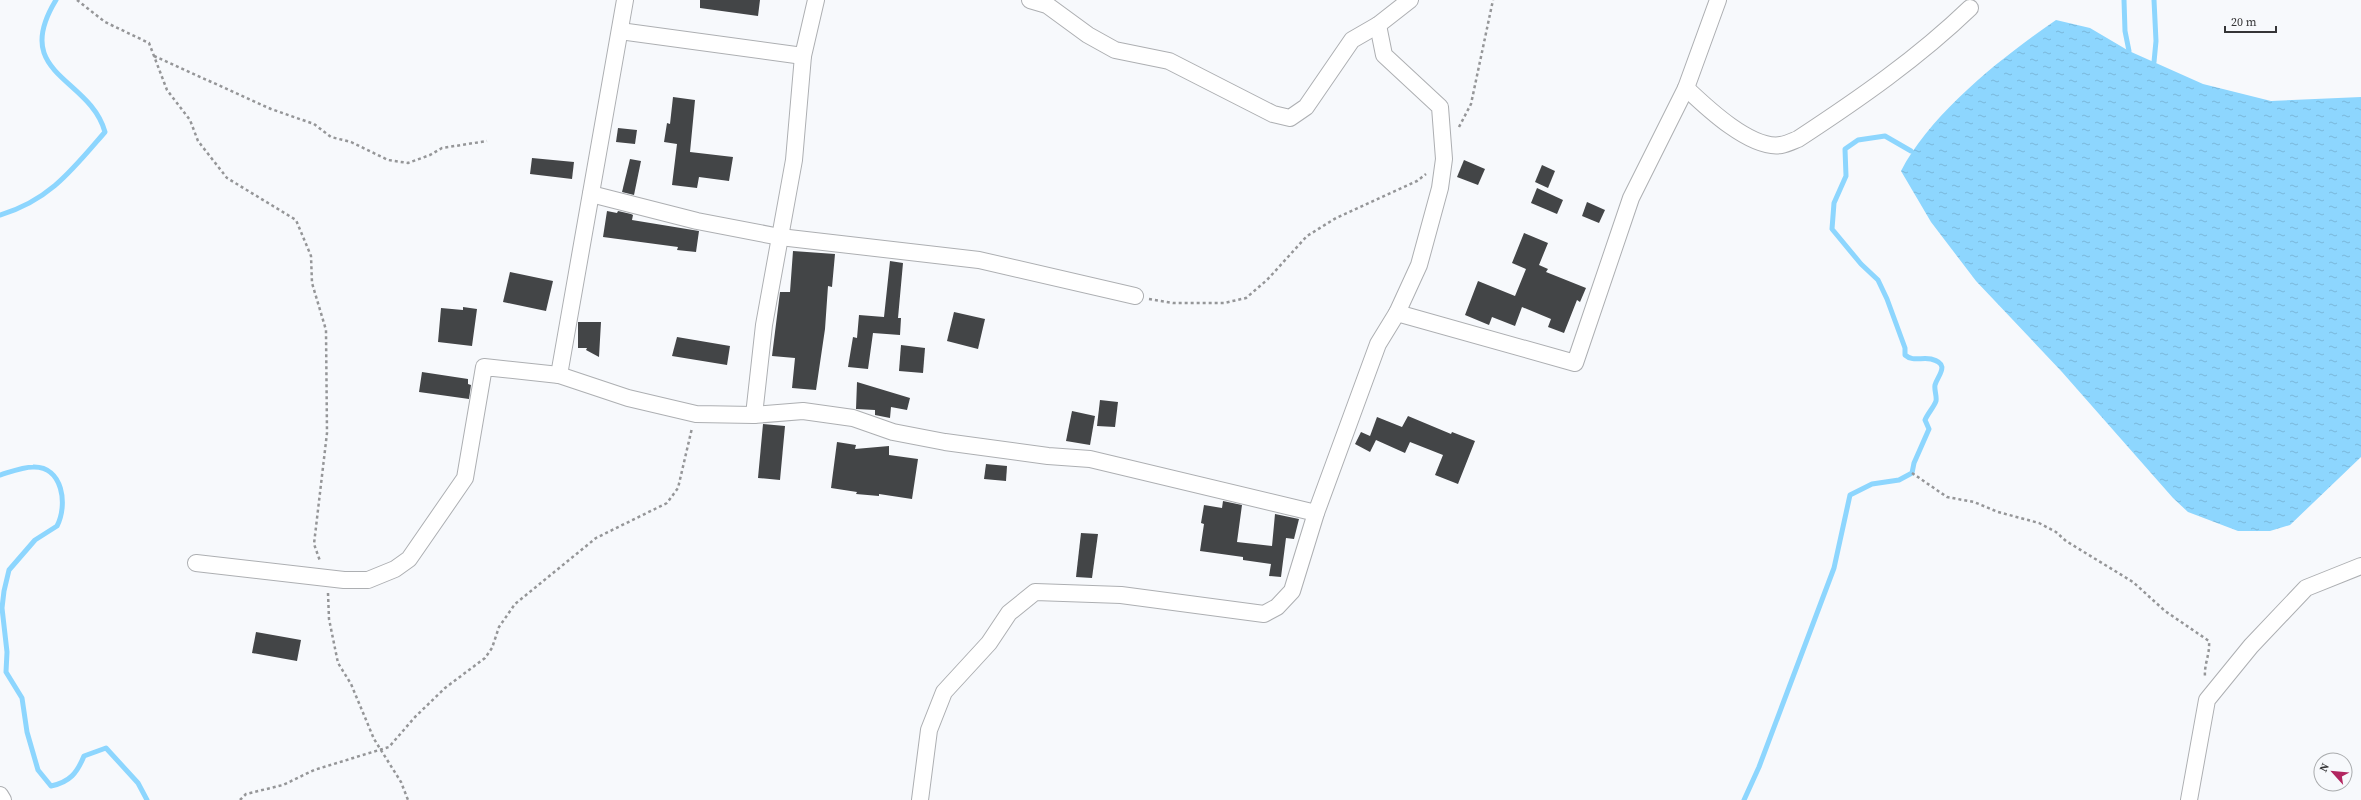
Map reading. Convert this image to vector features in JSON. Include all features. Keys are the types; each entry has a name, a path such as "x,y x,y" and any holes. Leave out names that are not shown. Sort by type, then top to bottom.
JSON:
{"street":[{"path":"559,375 625,0"},
{"path":"754,415 764,325 794,160 803,56 816,0"},
{"path":"1030,0 1047,5 1088,35 1115,50 1168,61 1273,114 1290,118 1306,107 1352,40 1378,25 1410,0"},
{"path":"1396,313 1575,363 1631,198 1686,88 1718,0"},
{"path":"1686,88 1710,111 1751,138 1765,144 1781,145 1798,139 1895,73 1947,30 1970,8"},
{"path":"920,800 929,730 944,692 989,643 1008,613 1035,592 1121,595 1264,614 1277,607 1292,591 1316,512 1378,344 1396,313 1419,265 1440,188 1444,159 1440,107 1384,55 1378,25"},
{"path":"620,32 803,56"},
{"path":"591,194 697,221 780,237 979,260 1135,296"},
{"path":"196,563 326,576 344,580 368,580 395,569 409,559 428,534 465,478 484,367 559,375 628,398 696,414 754,415 803,410 853,418 893,432 945,442 1048,456 1090,459 1316,512"},
{"path":"2189,800 2207,700 2251,646 2306,588 2361,566"},
{"path":"0,795 3,800"}],"path":[{"path":"77,0 105,22 149,43 167,90 190,120 198,141 227,178 296,220 311,256 312,283 326,330 326,433 314,544 326,576 329,619 338,662 380,749 401,782 408,800"},
{"path":"1456,134 1471,104 1494,0"},
{"path":"154,55 258,103 314,124 331,137 351,142 388,160 408,163 430,155 442,148 487,141"},
{"path":"1135,296 1173,304 1224,303 1246,298 1267,280 1307,236 1336,218 1417,181 1444,159"},
{"path":"240,800 246,794 283,784 314,770 389,747 415,716 445,688 485,658 492,648 499,627 515,604 596,538 667,503 678,488 696,414"},
{"path":"1912,473 1948,497 1974,502 1998,512 2039,523 2056,532 2066,541 2133,582 2165,611 2209,641 2210,652 2204,666 2207,700"}],"water":[{"path":"2056,20 2090,28 2129,51 2203,84 2271,101 2361,97 2361,457 2290,525 2270,531 2238,531 2188,512 2173,498 2062,372 1976,281 1931,222 1901,171 1914,149 1949,107 2013,51"}],"building":[{"path":"700,0 760,0 758,16 700,8"},
{"path":"673,97 695,100 690,152 733,157 729,181 699,177 697,188 672,185 677,144 664,142 667,123 670,124"},
{"path":"618,128 637,130 635,144 616,142"},
{"path":"532,158 574,162 572,179 530,174"},
{"path":"630,159 641,161 634,195 622,192"},
{"path":"1464,160 1485,169 1478,185 1457,177"},
{"path":"1542,165 1555,171 1548,188 1535,182"},
{"path":"1537,188 1563,200 1557,214 1531,203"},
{"path":"1587,202 1605,210 1599,223 1582,216"},
{"path":"607,211 617,213 618,211 631,214 633,215 632,220 699,231 696,252 677,250 678,247 603,237"},
{"path":"1524,233 1548,243 1539,265 1548,269 1546,272 1586,288 1580,302 1577,300 1564,333 1548,327 1551,319 1522,307 1515,326 1492,317 1489,325 1465,315 1478,281 1515,296 1526,269 1512,263"},
{"path":"793,251 835,254 832,287 828,286 825,329 816,390 792,388 795,358 772,356 780,292 790,292"},
{"path":"890,261 903,263 898,318 901,318 900,335 873,333 868,369 848,367 853,337 857,338 859,315 884,317"},
{"path":"510,272 553,281 546,311 503,302"},
{"path":"463,307 477,309 472,346 438,342 441,308 463,310"},
{"path":"954,312 985,319 978,349 947,341"},
{"path":"578,322 601,322 599,357 586,350 587,348 578,348"},
{"path":"677,337 730,346 727,365 672,356"},
{"path":"901,345 925,348 923,373 899,371"},
{"path":"422,372 468,379 468,384 471,385 469,399 419,392"},
{"path":"857,382 910,398 907,410 891,407 890,418 875,415 875,410 856,409"},
{"path":"1100,400 1118,402 1115,427 1097,426"},
{"path":"1072,411 1095,416 1090,445 1066,441"},
{"path":"1408,416 1451,434 1452,432 1475,441 1458,484 1435,475 1443,455 1410,442 1405,453 1376,440 1370,452 1355,444 1361,432 1370,436 1377,417 1402,427"},
{"path":"763,424 785,426 780,480 758,478"},
{"path":"837,442 856,445 855,449 889,446 889,455 918,459 912,499 879,494 879,496 856,494 857,492 831,488"},
{"path":"986,464 1007,466 1006,481 984,479"},
{"path":"1223,501 1242,505 1237,542 1272,546 1275,514 1299,519 1294,539 1286,538 1281,577 1269,576 1271,564 1243,560 1243,557 1200,551 1204,524 1201,523 1204,505 1222,508"},
{"path":"1081,533 1098,534 1092,578 1076,577"},
{"path":"256,632 301,640 297,661 252,653"}],"waterway":[{"path":"0,215 33,201 59,182 71,171 105,132 97,114 85,99 58,74 47,60 42,45 44,25 56,0"},
{"path":"2124,0 2125,31 2129,51"},
{"path":"2154,0 2156,41 2154,62"},
{"path":"1744,800 1759,767 1834,568 1850,495 1872,484 1899,480 1912,473 1914,463 1929,429 1925,420 1936,401 1935,385 1942,367 1937,361 1931,359 1914,359 1905,355 1905,348 1887,299 1878,280 1861,264 1832,229 1834,203 1846,176 1845,149 1858,140 1885,136 1911,151"},
{"path":"0,475 25,468 43,468 51,473 57,480 62,498 62,508 57,526 35,540 9,570 2,608 7,652 6,672 22,698 27,732 38,770 51,786 58,784 72,776 79,767 84,756 106,748 138,783 147,800"}]}
